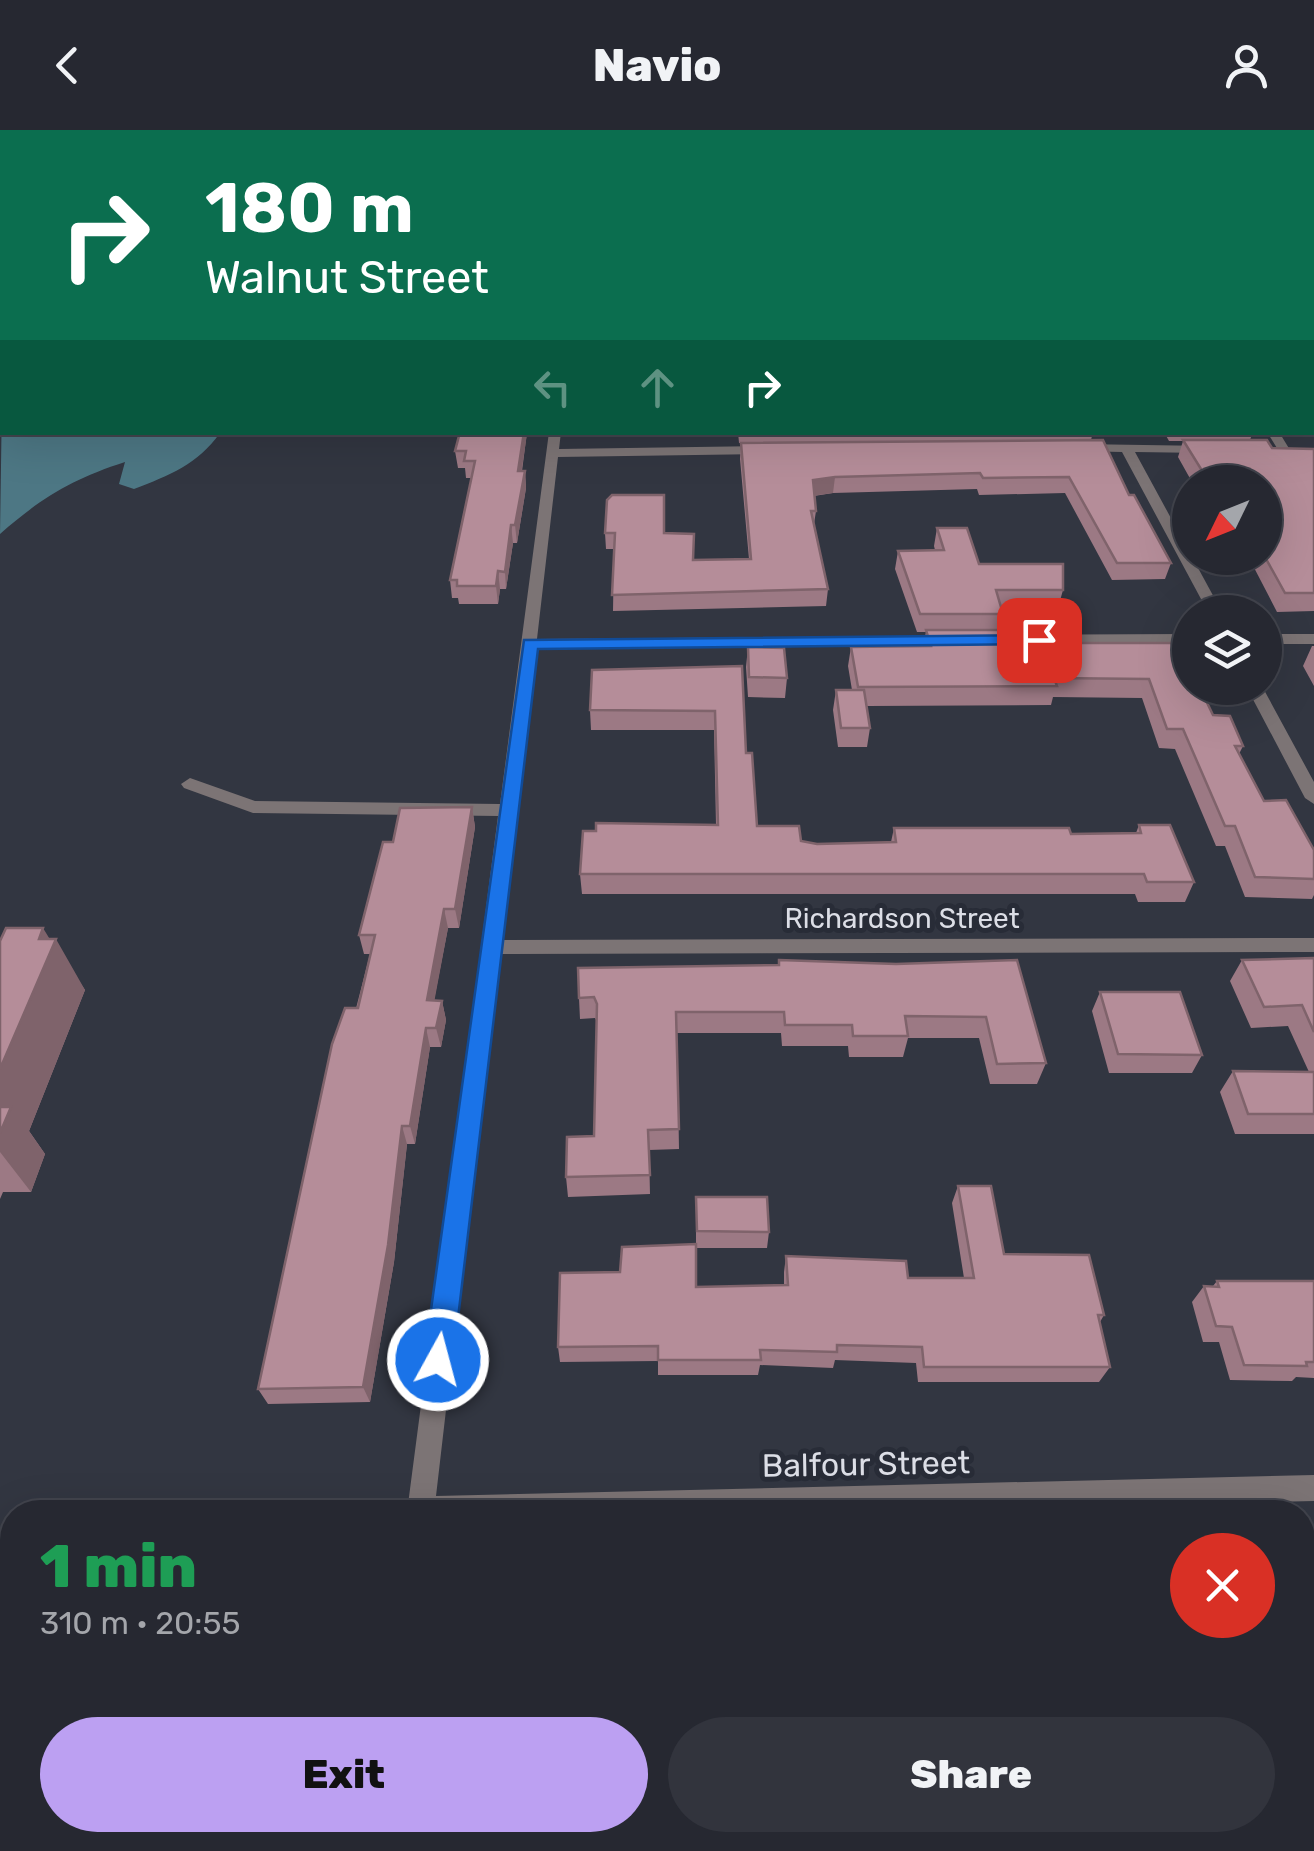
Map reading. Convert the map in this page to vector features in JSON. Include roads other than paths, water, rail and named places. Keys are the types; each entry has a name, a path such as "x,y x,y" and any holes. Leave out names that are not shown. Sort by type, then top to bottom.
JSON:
{"street":[{"path":"421,1500 555,435"},
{"path":"1265,450 1292,450 1276,435"},
{"path":"1068,448 1225,449"},
{"path":"1126,448 1207,595"},
{"path":"552,452 791,450"},
{"path":"976,640 1172,639"},
{"path":"1282,639 1314,639"},
{"path":"530,644 956,640"},
{"path":"1264,705 1314,798"},
{"path":"190,784 253,807 508,810"},
{"name":"Richardson Street","path":"490,946 1314,945"},
{"name":"Balfour Street","path":"848,1500 1314,1488"}],"water":[{"path":"1,435 218,435 192,461 134,489 119,484 125,462 106,468 58,491 0,534"}]}
